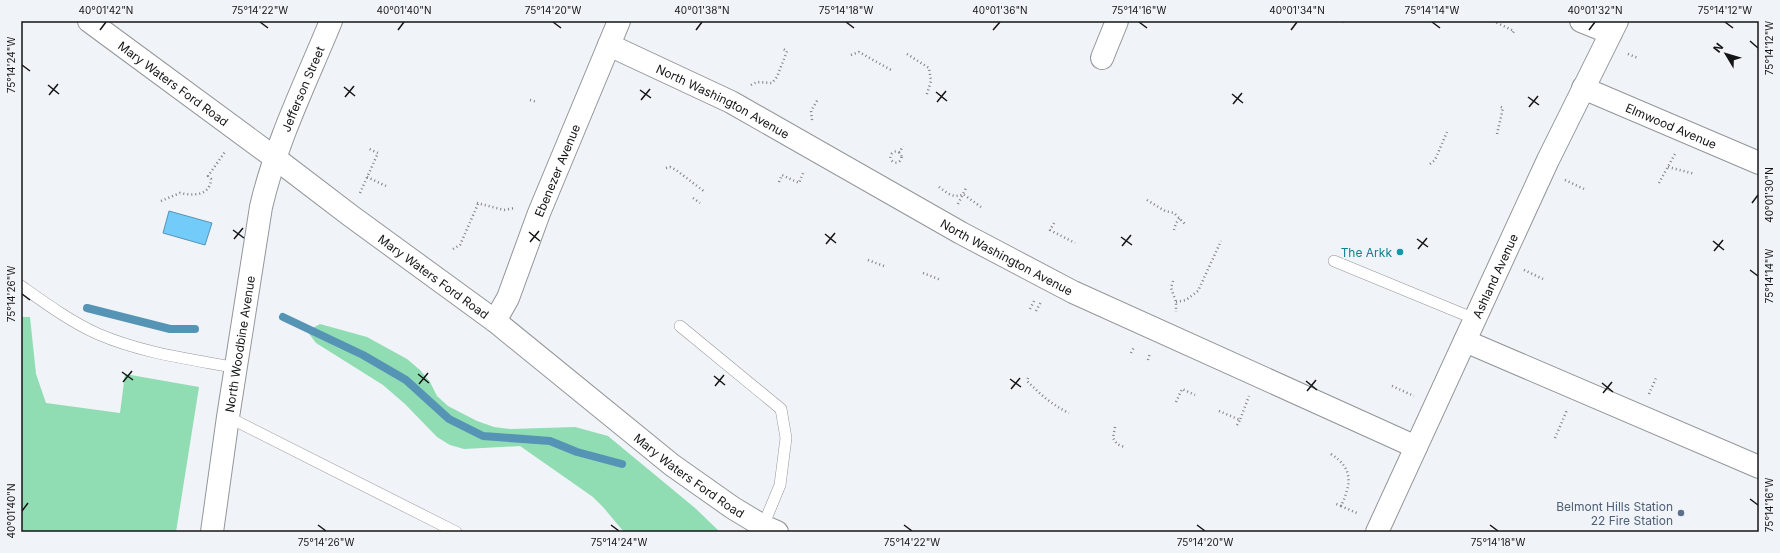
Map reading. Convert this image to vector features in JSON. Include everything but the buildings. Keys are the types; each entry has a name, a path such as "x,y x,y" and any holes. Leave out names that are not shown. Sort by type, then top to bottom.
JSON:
{"street":[{"name":"Mary Waters Ford Road","path":"89,21 495,321 672,465 699,485 770,529"},
{"name":"Jefferson Street","path":"275,158 331,21"},
{"name":"Ebenezer Avenue","path":"495,321 508,298 539,213 619,21"},
{"path":"1102,58 1117,21"},
{"path":"1581,21 1614,27"},
{"name":"Ashland Avenue","path":"1371,524 1416,447 1583,88 1614,27"},
{"name":"North Washington Avenue","path":"609,45 739,107 961,233 1073,292 1416,447"},
{"name":"Elmwood Avenue","path":"1583,88 1759,163"},
{"name":"North Woodbine Avenue","path":"212,532 228,417 237,368 261,207 266,182 275,158"},
{"path":"1465,341 1759,467"}],"lane":[{"path":"1334,261 1475,320"},
{"path":"21,286 43,302 97,334 132,347 237,368"},
{"path":"680,326 780,408 786,438 780,485 770,529"},
{"path":"228,417 456,532"}],"path":[{"path":"1493,21 1514,31 1512,34"},
{"path":"739,107 749,86 757,82 772,83 777,77 787,51 783,49"},
{"path":"851,55 859,52 891,70"},
{"path":"907,54 928,66 931,71 931,81 926,97"},
{"path":"530,100 537,102"},
{"path":"1497,134 1503,108 1499,106"},
{"path":"161,201 180,193 190,196 206,191 211,185 211,179 208,176 240,132"},
{"path":"1430,164 1436,160 1447,132"},
{"path":"1659,183 1688,133"},
{"path":"899,153 896,152 892,154 891,158 894,162 899,162 901,159 899,153 903,146"},
{"path":"351,216 378,153 367,148"},
{"path":"666,168 670,167 676,170 705,192"},
{"path":"1668,167 1695,174"},
{"path":"779,182 782,175"},
{"path":"367,178 386,186"},
{"path":"1564,180 1584,188"},
{"path":"939,187 952,195 959,196 963,194 981,207"},
{"path":"693,198 700,204"},
{"path":"1147,200 1165,211 1174,213 1186,224"},
{"path":"453,249 460,245 478,203 504,210 518,207"},
{"path":"1174,230 1176,223 1180,218"},
{"path":"1054,223 1050,230 1076,243"},
{"path":"1176,302 1186,300 1198,290 1220,240"},
{"path":"868,260 884,266"},
{"path":"1523,269 1544,279"},
{"path":"923,273 941,280"},
{"path":"1237,426 1257,376"},
{"path":"1028,378 1027,381 1036,390 1055,406 1069,413"},
{"path":"1392,386 1421,399"},
{"path":"1176,402 1182,389 1195,395"},
{"path":"1555,438 1568,406"},
{"path":"1219,411 1240,420"},
{"path":"1115,427 1113,438 1117,444 1124,447"},
{"path":"1331,454 1342,461 1346,466 1348,476 1345,497 1341,506"},
{"path":"1334,503 1371,524"}],"green space":[{"path":"21,317 30,317 36,374 46,403 120,413 125,374 199,387 176,532 21,532"},
{"path":"320,324 367,337 407,359 420,370 430,382 437,396 448,406 477,421 494,427 511,429 575,427 608,436 695,508 720,532 624,532 593,497 520,446 464,449 450,445 437,437 405,404 383,385 316,343 307,331"}],"water":[{"path":"169,211 212,223 205,245 163,233"}],"waterway":[{"path":"87,308 170,329 195,329"},
{"path":"283,317 363,355 406,380 449,419 483,436 550,441 577,452 622,464"}],"place":[{"name":"The Arkk","path":"1400,252"},
{"name":"Belmont Hills Station 22 Fire Station","path":"1681,513"}]}
